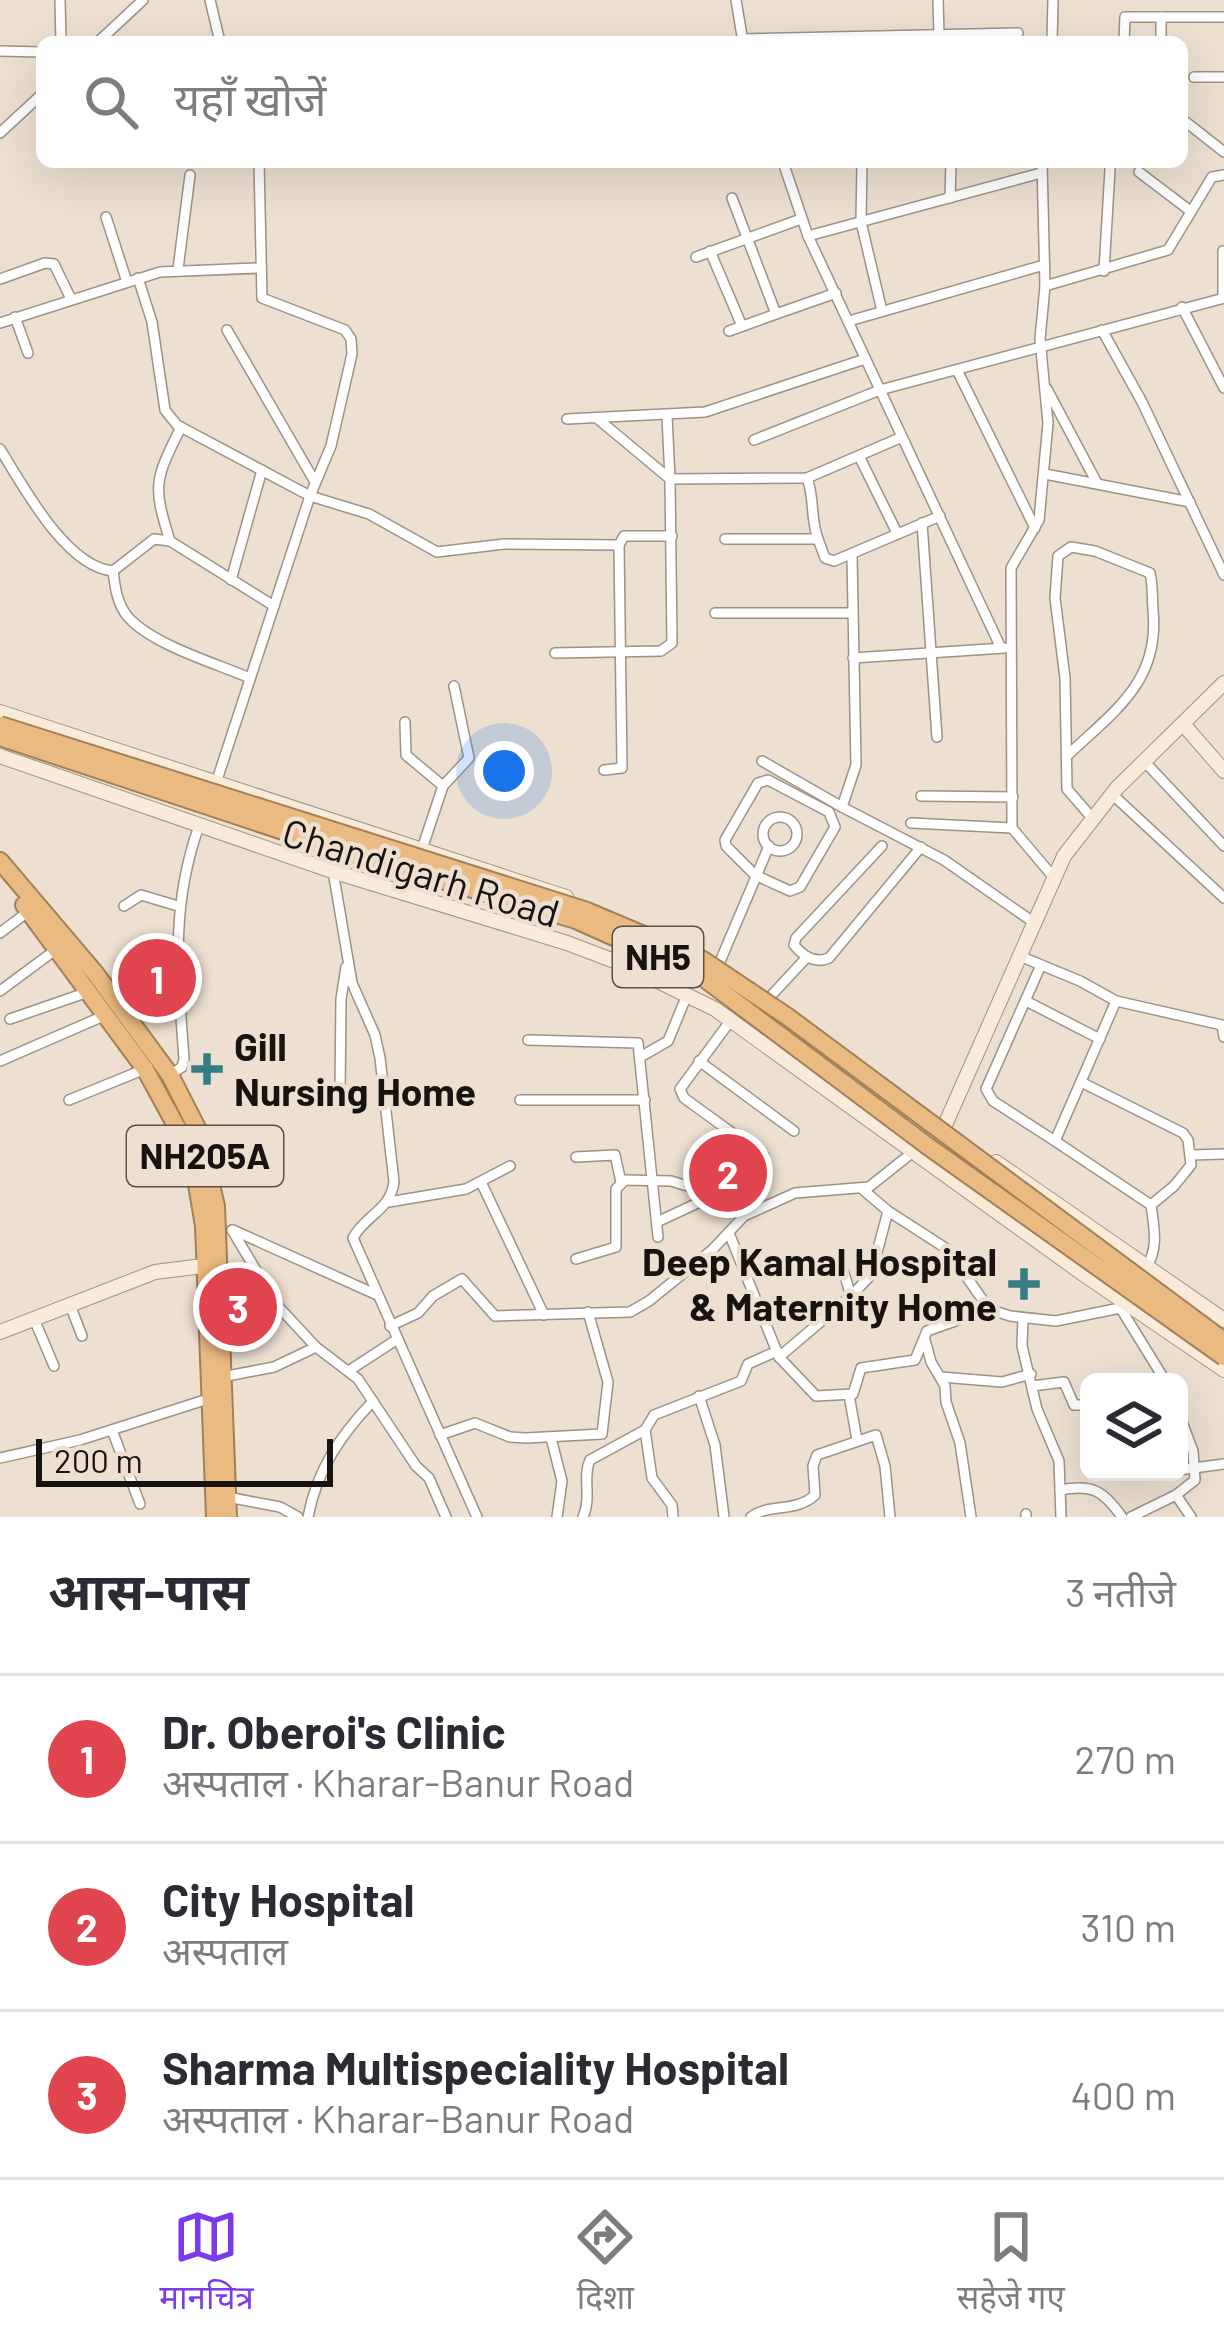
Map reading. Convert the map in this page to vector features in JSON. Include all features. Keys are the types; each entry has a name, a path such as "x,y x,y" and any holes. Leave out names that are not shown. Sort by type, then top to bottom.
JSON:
{"highway":[{"name":"NH5","path":"0,725 586,911 703,960 788,1017 1224,1341"},
{"name":"Chandigarh Road","path":"0,737 334,848 576,920 701,976 929,1147 1224,1357"},
{"name":"NH205A","path":"0,861 170,1076 198,1130 218,1227 211,1398 215,1517"},
{"name":"NH205A","path":"0,877 63,944 145,1069 192,1155 218,1227"},
{"name":"NH205A","path":"213,1266 228,1517"}],"main road":[{"path":"913,1152 945,1125 1064,856 1112,794 1183,724 1217,699 1224,683"},
{"path":"0,712 538,886 680,941 769,998 1224,1320"},
{"path":"1183,724 1224,770"},
{"path":"0,756 332,871 567,944 687,995 731,1021 1126,1307 1224,1370"},
{"path":"332,871 348,826"},
{"path":"0,1332 155,1272 213,1266"}],"street":[{"path":"60,0 61,36"},
{"path":"104,36 143,0"},
{"path":"210,0 219,36"},
{"path":"736,0 742,36"},
{"path":"938,0 939,34"},
{"path":"1052,36 1053,0"},
{"path":"1124,36 1125,0"},
{"path":"1178,0 1178,17"},
{"path":"1125,17 1224,17"},
{"path":"1161,17 1161,36"},
{"path":"980,36 1018,33"},
{"path":"914,36 946,36"},
{"path":"0,51 36,52"},
{"path":"1194,77 1224,77"},
{"path":"0,133 36,100"},
{"path":"1188,124 1224,152"},
{"path":"215,784 310,496 331,446 352,354 351,339 335,325 268,303 260,288 259,168"},
{"path":"785,168 808,236 1005,648"},
{"path":"862,168 861,222 883,311"},
{"path":"950,198 951,168"},
{"path":"808,236 1042,168 1045,474 1035,527 1011,568 1005,648 1012,827 1055,879"},
{"path":"1104,271 1110,169"},
{"path":"1139,172 1189,210"},
{"path":"178,269 190,175"},
{"path":"1045,286 1168,250 1212,177 1224,175"},
{"path":"732,198 776,314"},
{"path":"106,217 152,322 165,410 181,427 310,496 369,514 437,552 526,543 619,545"},
{"path":"696,257 801,219"},
{"path":"710,251 742,326"},
{"path":"754,440 880,390 1224,298 1223,251"},
{"path":"2,274 54,263 71,299"},
{"path":"849,321 1044,265"},
{"path":"0,323 178,269 259,268"},
{"path":"730,331 836,293"},
{"path":"1182,307 1224,388"},
{"path":"15,317 28,353"},
{"path":"227,330 315,482"},
{"path":"1102,330 1224,575"},
{"path":"567,419 668,416 722,408 865,359"},
{"path":"957,370 1035,527"},
{"path":"1045,384 1097,483"},
{"path":"555,653 662,651 671,646 668,416"},
{"path":"598,418 670,479 807,478 902,437"},
{"path":"170,541 156,497 156,479 181,427"},
{"path":"0,449 70,549 97,570 112,571 154,539 170,541 274,606"},
{"path":"860,456 897,533"},
{"path":"231,580 262,470"},
{"path":"1045,474 1190,502"},
{"path":"807,478 814,500 811,520 828,561 940,516"},
{"path":"922,523 937,736"},
{"path":"604,770 622,768 619,545 631,533 672,536"},
{"path":"724,539 818,539"},
{"path":"1067,756 1129,697 1149,665 1156,639 1150,573 1095,551 1071,547 1058,556 1054,598 1065,678 1067,756 1069,794 1093,819"},
{"path":"842,807 856,765 852,555"},
{"path":"112,571 117,599 128,618 167,644 250,678"},
{"path":"715,613 852,614"},
{"path":"853,658 1005,648"},
{"path":"422,850 443,786 469,758 454,686"},
{"path":"405,722 406,755 443,786"},
{"path":"763,760 921,848 1036,924"},
{"path":"1144,761 1224,845"},
{"path":"775,780 829,812 835,822 800,887 790,891 755,875 732,856 725,840 758,783 775,780"},
{"path":"1112,794 1224,898"},
{"path":"788,820 802,796"},
{"path":"921,796 1013,797"},
{"path":"776,818 788,820 797,830 793,846 783,851 769,846 764,835 767,824 776,818"},
{"path":"910,823 1012,827"},
{"path":"170,1076 184,1059 176,953 178,906 199,826"},
{"path":"882,845 796,938 794,945 807,957 829,958 921,848"},
{"path":"719,964 769,846"},
{"path":"332,871 352,983 375,1035 382,1069 394,1182 389,1202"},
{"path":"124,906 141,895 178,906"},
{"path":"0,933 29,911"},
{"path":"0,991 63,944"},
{"path":"769,998 807,957"},
{"path":"1022,958 1116,1001 1223,1029"},
{"path":"340,1094 340,999 347,962"},
{"path":"1041,964 986,1089 993,1101 1151,1205 1156,1239 1146,1268"},
{"path":"10,1019 91,991"},
{"path":"642,1056 668,1041 687,995"},
{"path":"1026,1001 1100,1039"},
{"path":"1055,1141 1116,1001"},
{"path":"0,1061 108,1014"},
{"path":"731,1021 682,1084 682,1094 764,1156"},
{"path":"528,1040 633,1041 640,1047 658,1237"},
{"path":"699,1061 794,1131"},
{"path":"70,1100 145,1069"},
{"path":"1081,1082 1183,1132 1191,1165 1151,1205"},
{"path":"520,1100 645,1100"},
{"path":"390,1326 418,1313 433,1296 463,1280 492,1315 589,1312 613,1316 630,1312 667,1288 730,1233 737,1221 759,1208 809,1190 861,1188 880,1181 913,1152"},
{"path":"1191,1154 1224,1154"},
{"path":"576,1157 615,1155 621,1182 615,1193 616,1247 576,1258"},
{"path":"477,1517 353,1238 389,1202 466,1190 510,1166"},
{"path":"621,1182 654,1179 759,1208"},
{"path":"481,1182 544,1315"},
{"path":"861,1188 947,1249 988,1309"},
{"path":"657,1222 717,1194"},
{"path":"583,1517 589,1501 588,1463 645,1430 654,1415 741,1381 745,1366 778,1354 851,1296 871,1275 888,1211"},
{"path":"218,1227 375,1294"},
{"path":"218,1227 276,1304 316,1346 350,1370 429,1478 446,1517"},
{"path":"730,1233 778,1354 815,1396 849,1395 856,1389 861,1368 919,1358 924,1334"},
{"path":"840,1260 851,1296"},
{"path":"70,1305 82,1336"},
{"path":"924,1334 988,1309 1056,1321 1126,1307 1161,1373"},
{"path":"589,1312 608,1382 602,1434 609,1450"},
{"path":"1023,1318 1022,1346 1037,1409 1058,1452 1061,1517"},
{"path":"34,1319 54,1366"},
{"path":"924,1334 965,1466 971,1517"},
{"path":"350,1370 396,1340"},
{"path":"222,1377 274,1367 316,1346"},
{"path":"941,1377 1064,1382 1074,1405 1080,1405"},
{"path":"849,1395 856,1440"},
{"path":"699,1396 715,1445 724,1517"},
{"path":"0,1458 112,1430 211,1398"},
{"path":"308,1517 334,1447 373,1401"},
{"path":"440,1435 475,1423 510,1436 602,1434"},
{"path":"112,1430 140,1504"},
{"path":"645,1430 652,1478 672,1505 673,1517"},
{"path":"752,1517 760,1511 785,1510 811,1501 817,1455 870,1435 880,1438 890,1517"},
{"path":"551,1438 562,1481 557,1517"},
{"path":"1131,1517 1195,1480 1188,1443"},
{"path":"1188,1469 1224,1464"},
{"path":"1060,1490 1084,1485 1096,1488 1122,1517"},
{"path":"1176,1495 1191,1517"},
{"path":"227,1497 280,1507 298,1517"}],"place":[{"name":"Dr. Oberoi's Clinic","path":"157,978"},
{"name":"Gill Nursing Home","path":"207,1069"},
{"name":"City Hospital","path":"728,1173"},
{"name":"Deep Kamal Hospital & Maternity Home","path":"1024,1284"},
{"name":"Sharma Multispeciality Hospital","path":"238,1307"}]}
